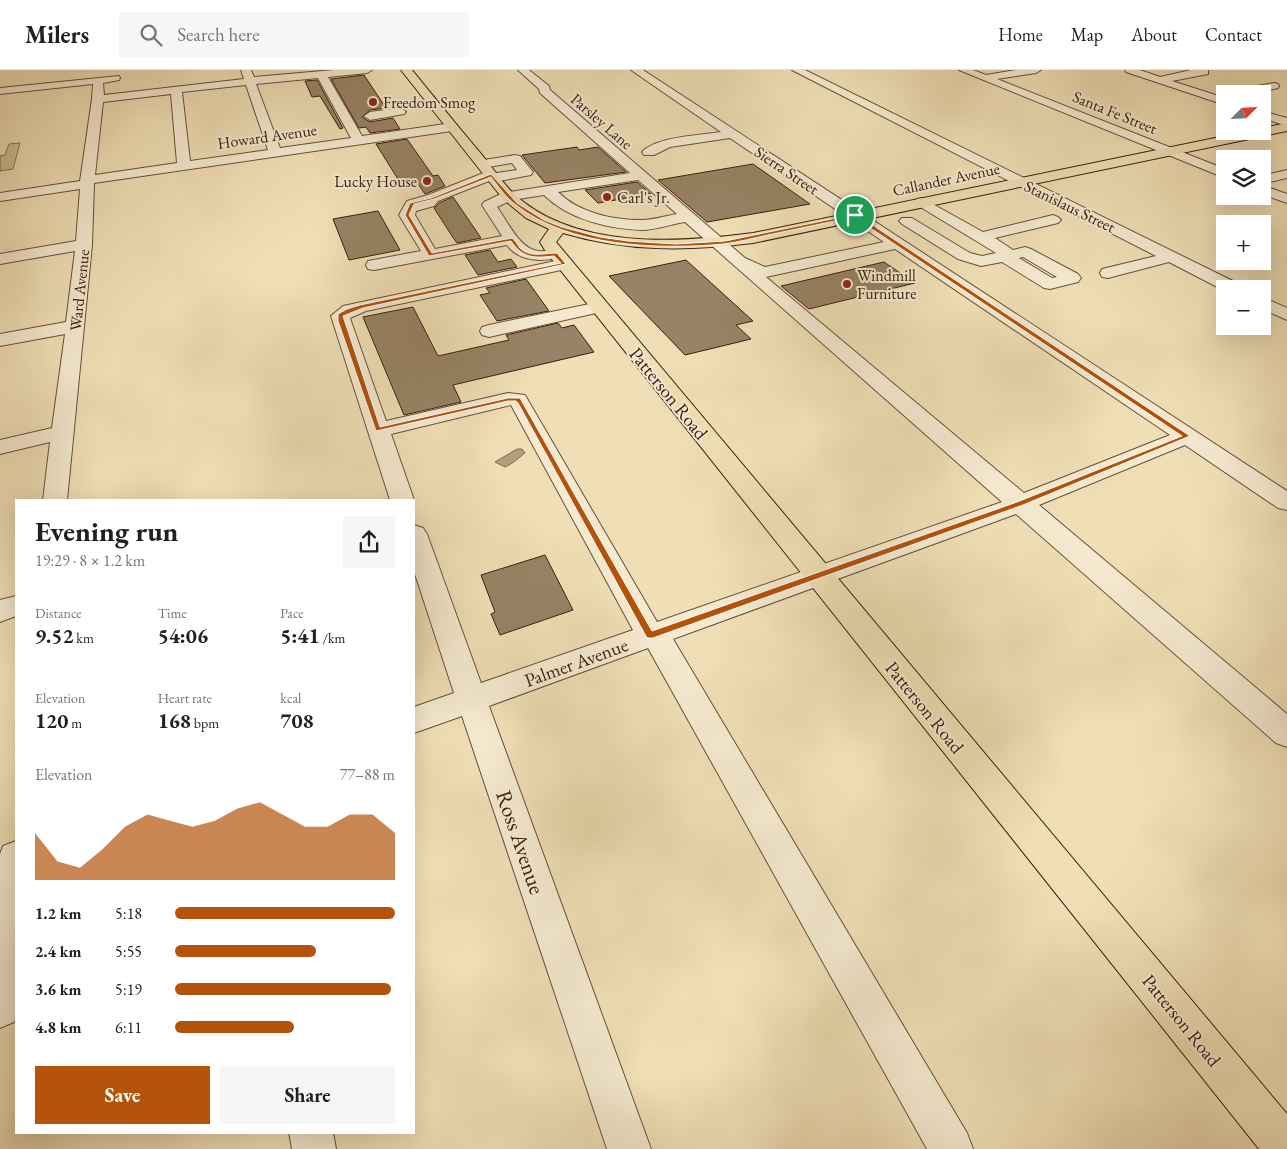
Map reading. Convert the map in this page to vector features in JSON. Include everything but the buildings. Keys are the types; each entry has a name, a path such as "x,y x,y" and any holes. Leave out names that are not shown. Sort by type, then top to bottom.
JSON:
{"main road":[{"path":"406,70 508,196"},
{"name":"Callander Avenue","path":"508,196 526,212 560,228 583,234 628,242 675,245 718,243 753,238 855,215 1287,127"},
{"path":"560,228 552,234 548,242 571,258"},
{"path":"571,258 569,250 583,234"},
{"path":"571,258 628,242"},
{"name":"Patterson Road","path":"571,258 578,282 1287,1149"}],"street":[{"path":"98,99 176,90 249,75 321,74 367,70"},
{"name":"Parsley Lane","path":"523,70 544,88 544,91 738,262 1287,733"},
{"name":"Sierra Street","path":"636,70 1287,502"},
{"name":"Stanislaus Street","path":"797,70 1217,280"},
{"name":"Santa Fe Street","path":"964,70 1216,171"},
{"path":"984,78 1036,70"},
{"path":"1130,70 1216,99"},
{"path":"1159,80 1204,71"},
{"path":"321,74 358,140"},
{"path":"249,75 275,152"},
{"path":"0,91 127,76"},
{"name":"Ward Avenue","path":"55,499 84,245 87,182 98,99 98,80"},
{"path":"1253,80 1267,85"},
{"path":"176,90 184,166"},
{"path":"1211,97 1216,96"},
{"path":"368,114 398,110"},
{"path":"1271,117 1287,122"},
{"name":"Howard Avenue","path":"0,197 184,166 452,127"},
{"path":"649,152 667,144 732,134"},
{"path":"465,192 489,172 504,161 515,159 526,172 514,174 489,172"},
{"path":"1271,178 1287,174"},
{"path":"552,194 641,175"},
{"path":"431,255 407,215 412,204 474,190 480,200 475,203 489,205 508,196 634,186 645,190 660,202 652,204 670,220"},
{"path":"1271,193 1287,199"},
{"path":"552,194 561,203 589,216 609,221 643,225 687,217"},
{"path":"907,220 964,256 981,262 1008,256 981,237 922,202"},
{"path":"489,205 519,250 526,254 538,256 571,258"},
{"path":"589,216 625,209"},
{"path":"981,237 1053,220"},
{"path":"854,236 872,249"},
{"path":"374,266 512,239"},
{"path":"738,262 764,272 898,244"},
{"path":"0,259 84,245"},
{"path":"738,262 767,255"},
{"path":"1108,273 1172,257"},
{"path":"402,499 340,316 349,310 362,306 571,258"},
{"path":"489,331 599,307"},
{"path":"1271,307 1287,315"},
{"path":"0,340 74,326"},
{"path":"378,430 518,399 951,1149"},
{"path":"0,447 62,432"},
{"name":"Palmer Avenue","path":"415,720 1020,504 1187,436"},
{"name":"Ross Avenue","path":"415,537 629,1149"},
{"path":"0,611 15,606"},
{"path":"1,987 15,871"},
{"path":"312,1134 314,1149"}],"shaded area":[{"path":"20,143 13,169 0,171 0,156 5,155 9,144"},
{"path":"517,449 522,449 525,453 511,464 505,467 495,462"}],"place":[{"name":"Freedom Smog","path":"373,102"},
{"name":"Lucky House","path":"427,181"},
{"name":"Carl's Jr.","path":"607,197"},
{"name":"Windmill Furniture","path":"847,284"}],"route":[{"path":"491,175 516,204 542,221 560,228 600,238 628,242 675,245 725,242 753,238 855,215 1187,436 1020,504 650,635 521,402 514,398 378,430 340,321 340,316 349,310 362,306 564,264 556,254 538,256 526,254 519,250 512,239 431,255 407,215 412,204 433,198 491,175"}]}
